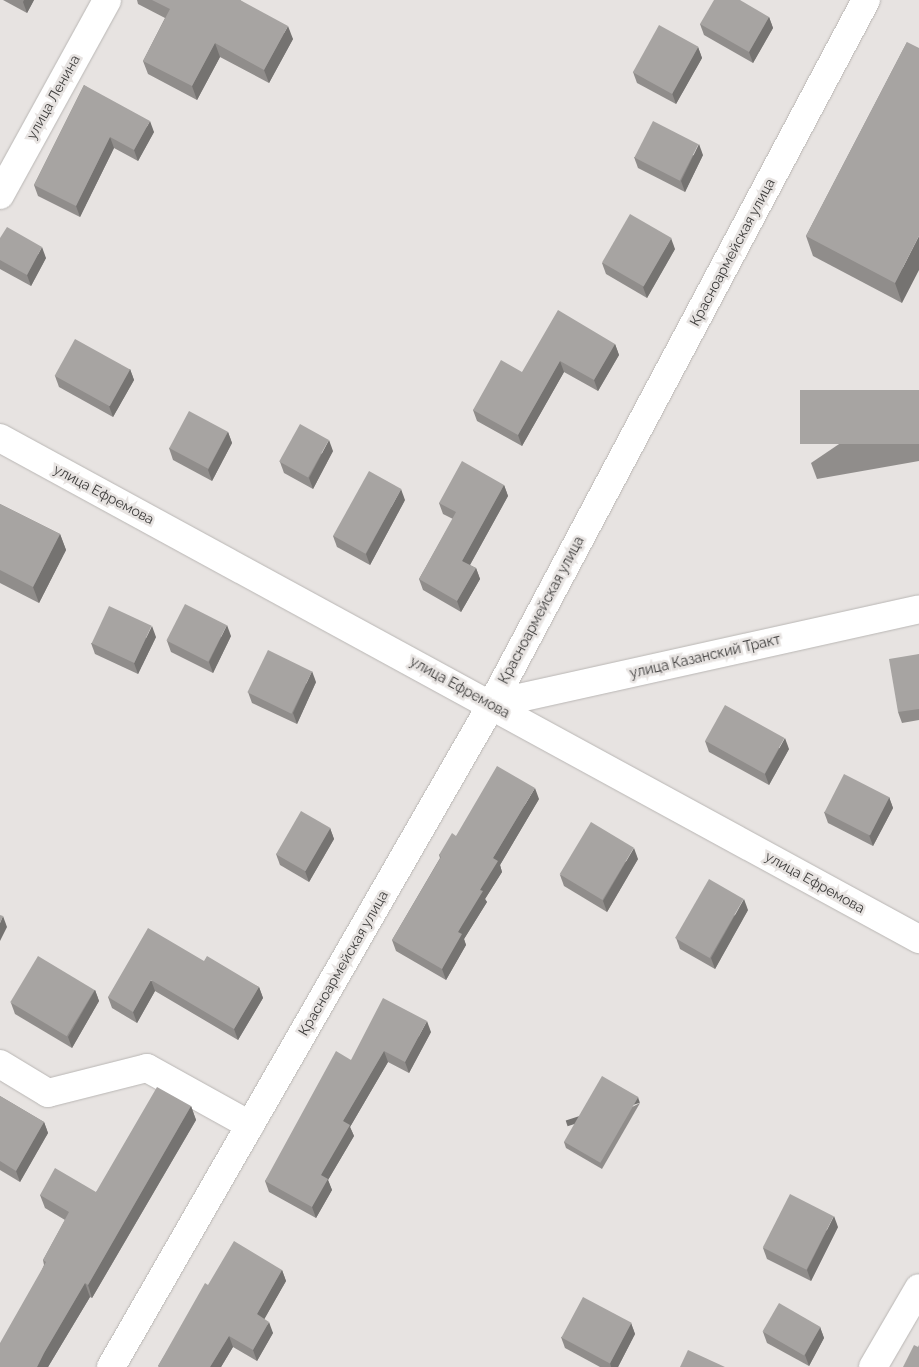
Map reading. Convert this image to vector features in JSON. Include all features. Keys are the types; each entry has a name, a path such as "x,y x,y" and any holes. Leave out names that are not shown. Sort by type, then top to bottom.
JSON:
{"street":[{"name":"улица Ленина","path":"0,195 107,0"},
{"name":"Красноармейская улица","path":"111,1367 492,704 866,0"},
{"name":"улица Ефремова","path":"0,438 492,704 919,939"},
{"name":"улица Казанский Тракт","path":"492,704 919,609"},
{"path":"0,1064 48,1093 147,1068 250,1125"},
{"path":"874,1367 919,1288"}],"building":[{"path":"152,0 240,0 288,26 264,70 215,43 192,86 143,61 170,9"},
{"path":"714,0 740,0 769,17 749,52 700,24"},
{"path":"659,25 698,47 672,94 633,72"},
{"path":"907,42 919,48 919,236 895,283 806,236"},
{"path":"84,85 150,121 134,150 110,137 76,206 34,185"},
{"path":"653,121 698,144 680,181 634,158"},
{"path":"630,214 672,238 644,286 602,262"},
{"path":"7,227 42,247 27,275 0,260 0,238"},
{"path":"558,310 615,344 594,380 560,361 518,435 473,410 501,360 522,372"},
{"path":"75,339 130,370 110,406 55,376"},
{"path":"800,390 919,390 919,444 800,444"},
{"path":"189,411 228,432 208,469 169,448"},
{"path":"300,424 329,440 308,478 279,462"},
{"path":"462,461 504,485 462,561 476,568 457,601 419,579 456,512 439,503"},
{"path":"369,471 401,489 365,554 333,536"},
{"path":"0,504 60,534 33,587 0,570"},
{"path":"185,604 227,625 208,662 166,641"},
{"path":"109,606 152,626 134,663 92,643"},
{"path":"268,650 312,671 291,714 247,692"},
{"path":"919,654 919,709 898,712 889,659"},
{"path":"725,705 784,738 765,774 705,741"},
{"path":"497,766 535,788 493,858 498,861 480,890 483,891 458,932 462,934 442,969 392,940 441,857 439,855 452,833 456,836"},
{"path":"844,774 889,797 870,835 824,812"},
{"path":"301,811 330,828 305,871 276,854"},
{"path":"591,822 634,848 602,900 560,874"},
{"path":"709,879 744,899 710,958 675,938"},
{"path":"148,928 204,961 207,956 259,987 234,1029 151,980 133,1012 108,997"},
{"path":"38,956 95,990 67,1036 10,1002"},
{"path":"383,998 427,1021 405,1062 384,1051 343,1121 350,1125 321,1175 328,1179 312,1207 265,1181 336,1051 351,1060"},
{"path":"602,1076 638,1097 600,1163 564,1142"},
{"path":"157,1087 191,1106 88,1285 85,1283 37,1367 0,1367 0,1343 46,1262 43,1260 69,1212 40,1195 55,1168 96,1192"},
{"path":"0,1096 44,1122 16,1171 0,1161"},
{"path":"790,1194 834,1216 806,1270 763,1247"},
{"path":"234,1241 282,1270 257,1314 269,1322 253,1350 229,1336 210,1367 158,1366 205,1283 208,1285"},
{"path":"583,1297 632,1323 610,1363 561,1338"},
{"path":"779,1303 821,1327 804,1356 762,1332"},
{"path":"914,1345 918,1347 919,1345 919,1367 903,1367"},
{"path":"688,1350 725,1367 680,1367"}]}
